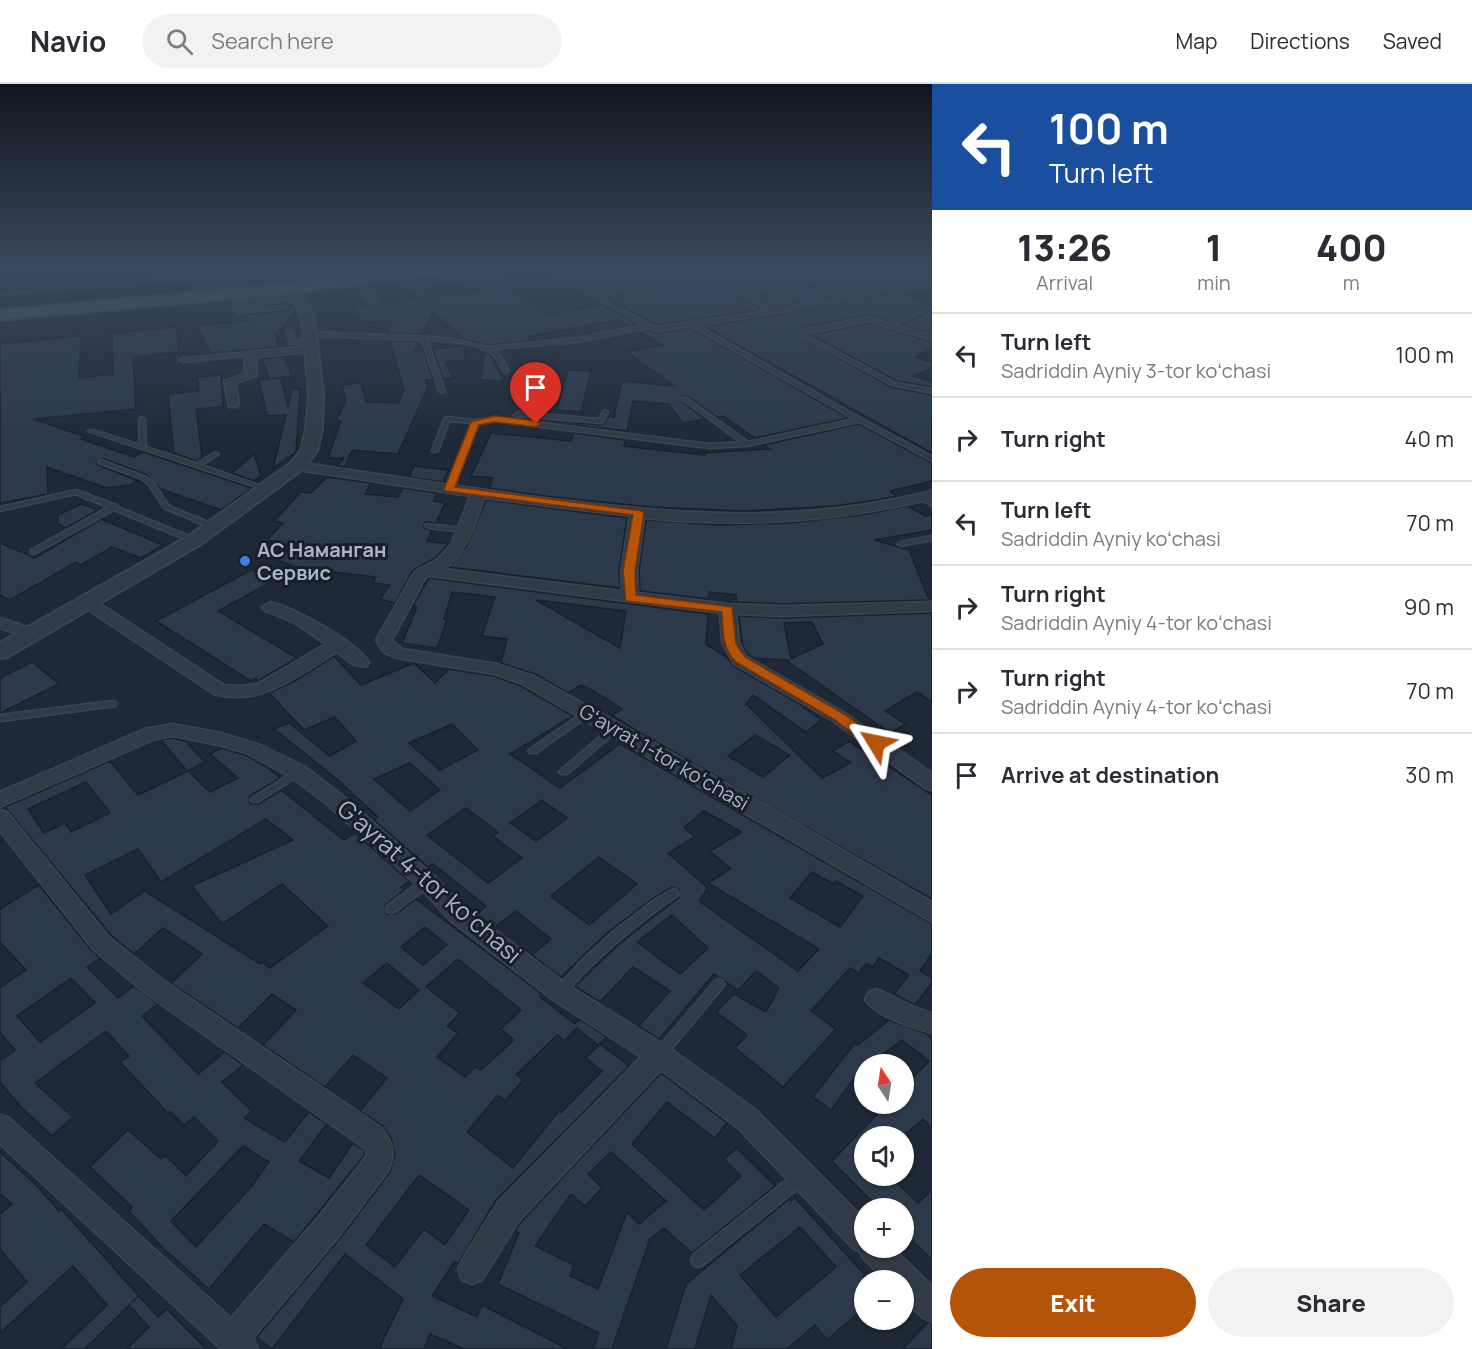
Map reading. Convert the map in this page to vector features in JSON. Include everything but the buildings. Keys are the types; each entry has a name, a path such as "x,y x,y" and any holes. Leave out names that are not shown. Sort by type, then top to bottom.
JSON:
{"street":[{"path":"0,652 195,540 297,466 309,451 314,430 316,394 309,328"},
{"path":"233,404 230,381 250,376 250,354 310,341"},
{"path":"297,466 478,494 638,513 720,519 768,519 929,499"},
{"path":"431,572 455,551 478,494"},
{"path":"630,598 629,571 638,513"},
{"path":"431,572 728,609 782,611 930,606"},
{"name":"Gʻayrat 1-tor koʻchasi","path":"431,572 420,574 384,640 388,648 397,653 497,669 528,680 932,913"},
{"path":"87,602 220,690 240,692 261,689 338,644"},
{"path":"270,607 308,624 361,662"},
{"path":"728,609 730,644 740,660 839,717 932,783"},
{"path":"0,623 33,634"},
{"name":"G'ayrat 4-tor koʻchasi","path":"0,801 151,733 173,730 202,734 253,749 298,772 330,796 426,882 459,915 560,992 659,1056 747,1119 854,1229"},
{"path":"0,817 101,942 152,985 373,1137 380,1147 379,1162 238,1344 0,1127"},
{"path":"877,999 914,1018 932,1023"},
{"path":"472,1270 508,1212 659,1056"},
{"path":"883,1258 932,1307"}],"lane":[{"path":"289,331 292,343 424,339 488,348 578,340 638,328"},
{"path":"699,328 932,459"},
{"path":"817,328 801,334 894,384 932,391"},
{"path":"901,328 932,338"},
{"path":"424,339 442,391"},
{"path":"488,348 494,351 506,371"},
{"path":"183,360 250,354"},
{"path":"685,399 747,444"},
{"path":"435,451 451,408"},
{"path":"513,421 518,414 601,421 605,412"},
{"path":"142,419 143,447"},
{"path":"447,419 475,422 495,419 709,446 747,444 860,420"},
{"path":"449,489 475,422"},
{"path":"91,431 267,489"},
{"path":"196,466 216,454"},
{"path":"101,462 144,478 152,484 166,507 214,526"},
{"path":"0,508 76,492 195,540"},
{"path":"34,552 115,506"},
{"path":"429,526 465,530"},
{"path":"901,544 932,538"},
{"path":"0,718 113,704"},
{"path":"532,751 587,713"},
{"path":"564,772 614,729"},
{"path":"255,800 298,772"},
{"path":"391,909 426,882"},
{"path":"560,992 586,961 618,933 673,893"},
{"path":"659,1056 719,984"},
{"path":"698,1260 802,1177"}],"place":[{"name":"АС Наманган Сервис","path":"245,561"}],"route":[{"path":"536,424 495,419 475,422 449,489 638,513 629,571 630,598 728,609 730,644 740,660 839,717 876,743"}]}
